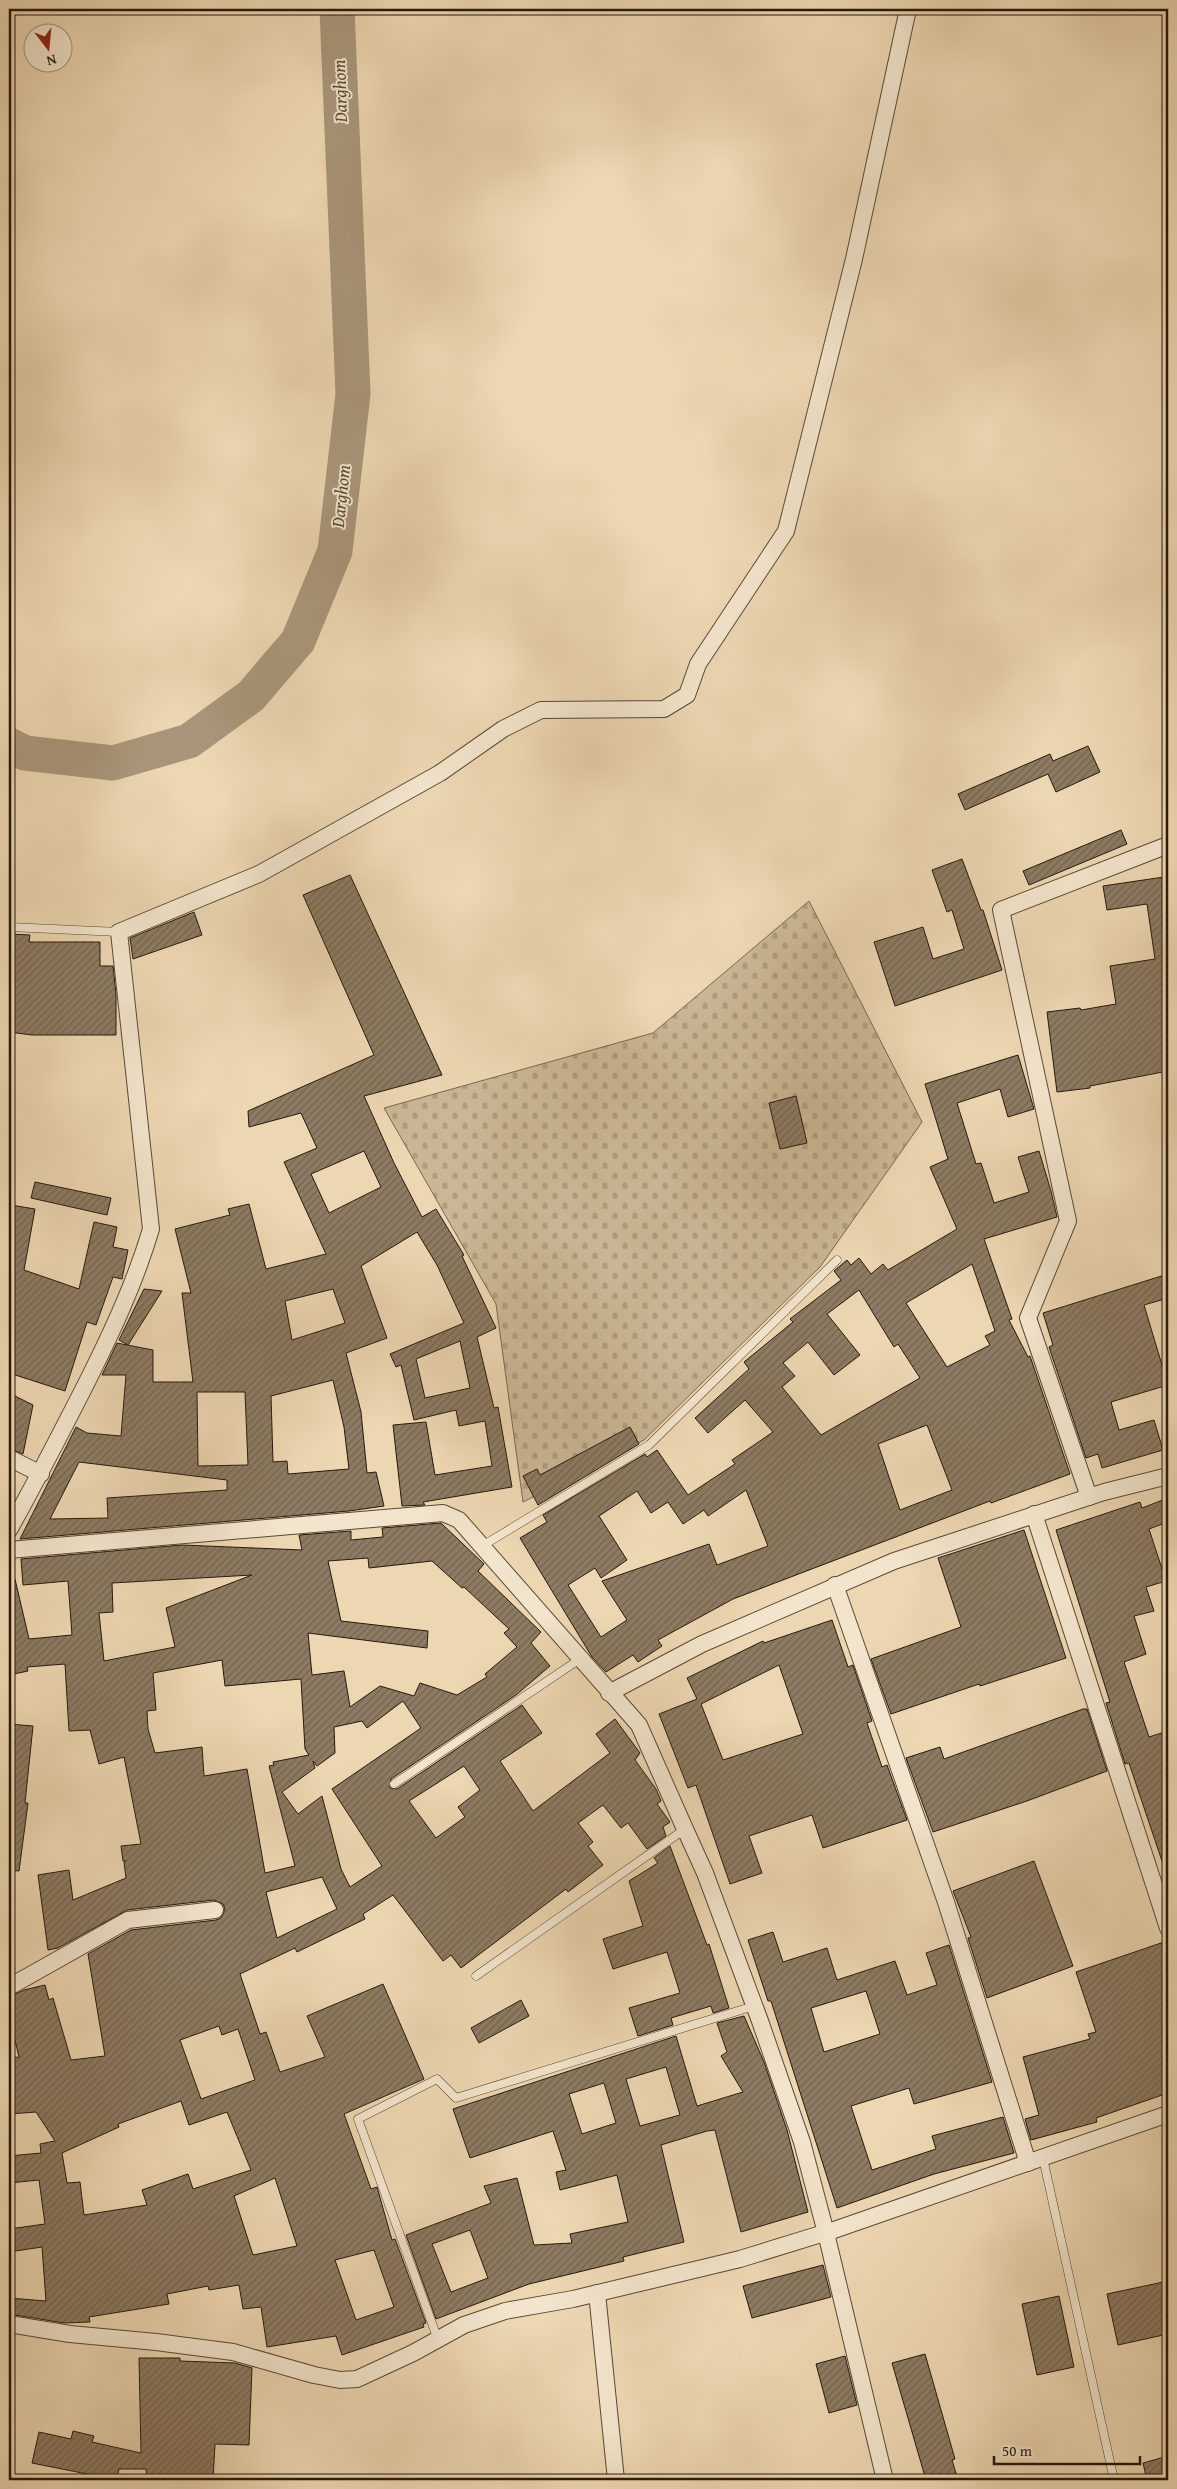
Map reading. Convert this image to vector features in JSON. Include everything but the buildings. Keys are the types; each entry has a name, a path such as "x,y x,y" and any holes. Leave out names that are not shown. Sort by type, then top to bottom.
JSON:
{"street":[{"path":"9,1530 41,1474 113,1329 143,1256 151,1229 119,932 259,874 440,773 503,729 541,710 664,709 687,695 698,664 786,531 854,259 908,9"},
{"path":"1089,1497 1028,1318 1068,1221 1001,910 1168,845"},
{"path":"9,1458 41,1474"},
{"path":"609,1693 702,1644 894,1561 1034,1514 1168,1476"},
{"path":"9,1550 443,1513 459,1520 639,1725 686,1829 705,1873 802,2142 826,2233 885,2480"},
{"path":"1034,1514 1168,1928"},
{"path":"835,1585 1035,2160"},
{"path":"9,1987 128,1920 215,1910"},
{"path":"9,2324 70,2334 233,2352 340,2380 357,2379 375,2372 464,2325 505,2310 597,2293 740,2259 826,2233 1168,2114"},
{"path":"597,2293 616,2480"}],"lane":[{"path":"9,927 119,932"},
{"path":"482,1546 649,1445 837,1260"},
{"path":"394,1784 580,1660"},
{"path":"476,1976 686,1829"},
{"path":"438,2340 358,2118 437,2079 456,2098 754,2006"},
{"path":"1035,2160 1114,2480"}],"green space":[{"path":"809,901 922,1122 820,1267 644,1440 523,1502 496,1304 384,1108 653,1033"}],"waterway":[{"name":"Darghоm","path":"9,745 25,753 113,763 189,741 251,696 298,641 335,551 353,394 337,9"}]}
